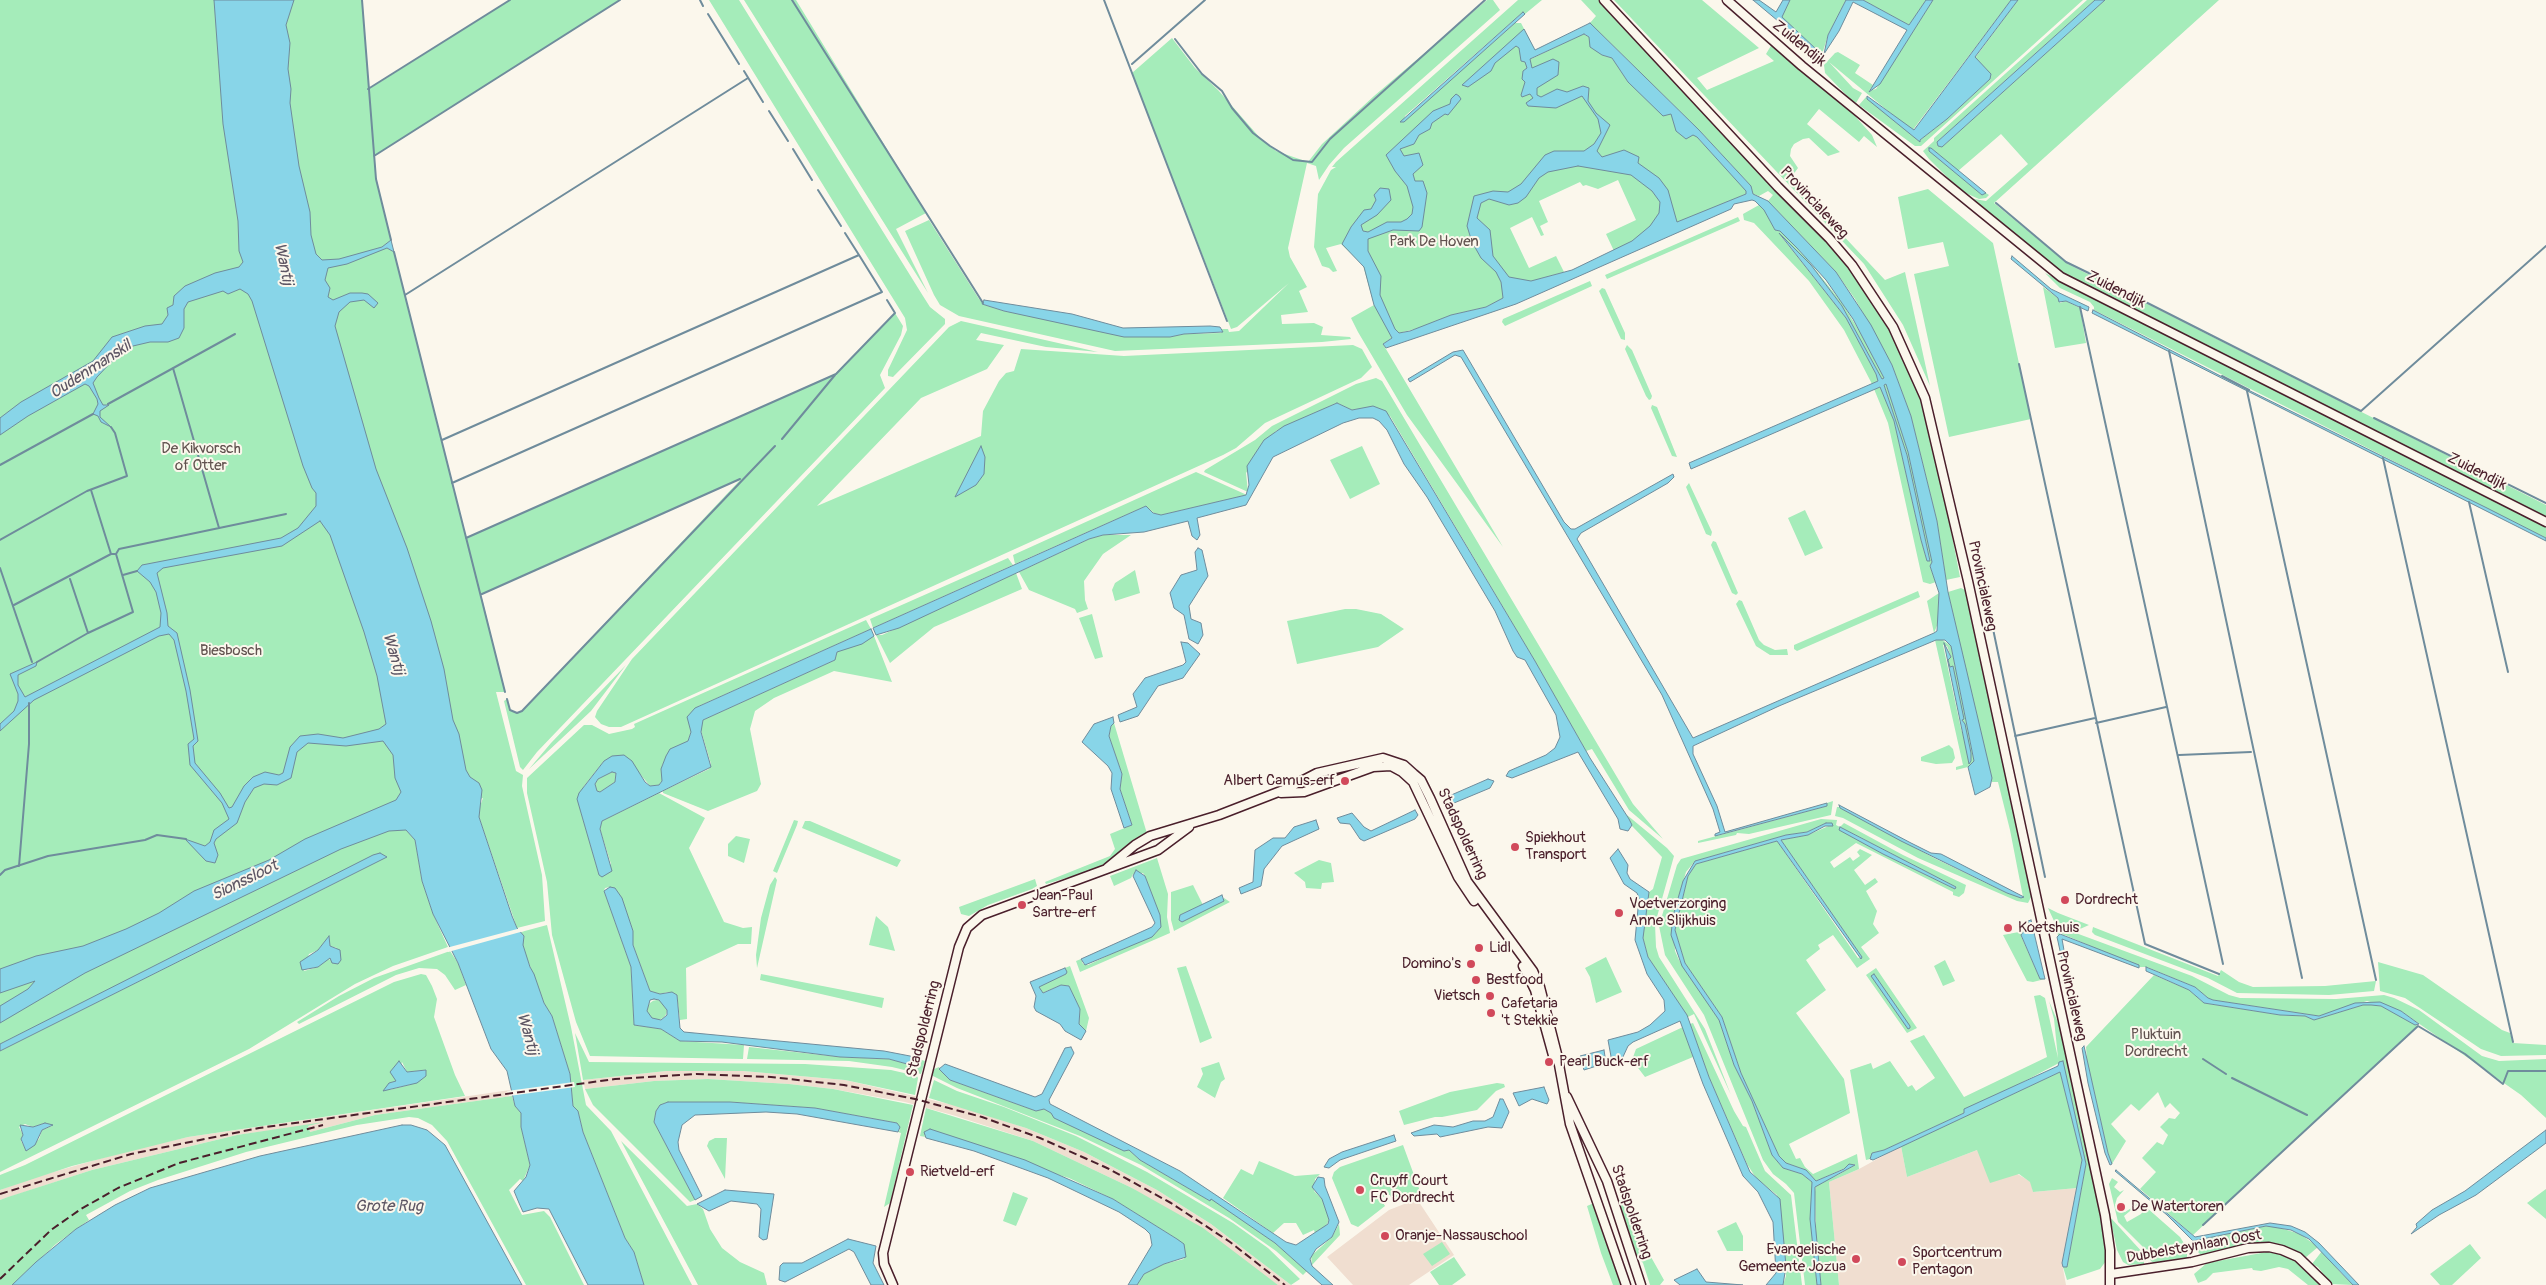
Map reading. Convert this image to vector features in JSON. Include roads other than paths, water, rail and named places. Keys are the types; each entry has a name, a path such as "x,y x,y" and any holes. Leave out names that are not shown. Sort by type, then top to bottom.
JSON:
{"street":[{"name":"Provincialeweg","path":"1604,0 1841,251 1884,310 1901,342 1925,398 1963,562 2103,1205 2111,1274 2110,1285"},
{"name":"Zuidendijk","path":"1727,0 1795,60 2061,277 2546,522"},
{"name":"Stadspolderring","path":"1106,868 1135,845 1150,836 1274,794 1317,773 1370,760 1392,760 1421,780 1467,881 1537,979 1546,1006 1558,1067"},
{"name":"Stadspolderring","path":"1274,794 1304,792 1373,766 1391,766 1402,772 1413,782 1460,881 1527,971 1535,990 1546,1034 1566,1095 1570,1124 1626,1285"},
{"name":"Stadspolderring","path":"893,1285 884,1264 883,1253 959,947 967,928 982,915 1158,850 1195,822"},
{"name":"Stadspolderring","path":"1566,1095 1601,1166 1641,1285"},
{"name":"Dubbelsteynlaan Oost","path":"2111,1274 2192,1262 2248,1248 2269,1247 2298,1257 2328,1285"}],"water":[{"path":"214,0 294,0 286,25 290,43 288,69 291,89 290,103 299,166 310,212 311,235 316,254 322,260 339,259 382,247 391,240 394,252 387,248 347,264 328,268 325,280 330,288 328,297 333,300 350,293 362,293 368,294 378,303 374,308 364,300 350,302 339,312 335,326 376,469 407,548 431,621 444,669 453,720 459,734 466,770 470,777 479,783 482,790 479,817 512,916 517,928 524,936 523,945 530,967 544,1003 552,1016 570,1074 573,1106 578,1111 583,1132 625,1238 634,1252 644,1285 588,1285 549,1209 537,1208 523,1212 514,1191 526,1177 530,1165 521,1127 521,1113 515,1106 507,1071 491,1049 458,963 433,914 422,881 415,840 406,830 389,831 341,849 85,973 0,1023 0,1006 28,989 35,981 0,993 0,969 36,956 83,946 126,929 159,913 194,891 269,860 305,839 396,800 401,792 395,778 393,755 383,741 346,746 308,743 297,752 291,778 277,785 264,784 254,788 245,802 237,823 216,839 214,843 218,855 215,863 206,861 185,839 205,846 210,842 214,830 229,819 222,803 190,765 188,744 194,739 186,691 174,640 169,634 159,636 34,700 0,731 0,724 14,711 18,701 18,694 10,674 37,662 36,666 18,675 18,685 25,697 160,627 161,613 156,592 150,582 137,571 142,565 281,538 298,528 316,506 316,493 303,466 252,301 248,294 240,289 228,294 223,291 188,302 184,309 184,328 179,338 168,342 150,342 133,346 115,358 97,377 93,383 99,398 103,405 109,405 100,411 100,417 111,427 101,422 98,416 93,414 98,404 97,399 89,386 85,384 28,416 0,435 0,418 21,402 93,361 112,337 145,326 162,324 168,315 167,308 173,305 174,296 185,286 215,273 239,267 243,262 239,251 238,221 223,124","holes":["320,521 330,535 364,632 377,676 386,724 379,729 343,738 318,734 300,736 290,747 283,773 279,775 265,772 253,777 244,786 232,807 229,808 220,793 195,763 193,746 198,741 190,690 177,633 168,626 167,613 157,573 163,568 282,546"]},
{"path":"1753,0 1759,0 1776,12 1783,0 1790,0 1782,17 1816,49 1815,52"},
{"path":"1846,0 1863,0 1909,25 1926,0 1933,0 1880,84 1869,92 1907,30 1853,2 1839,31 1824,54 1828,35"},
{"path":"2011,0 2018,0 1975,57 1991,74 1990,79 1920,142 1867,99 1867,96 1914,130"},
{"path":"2095,0 2105,0 1942,147 1938,146 1937,142"},
{"path":"1523,12 1525,14 1404,122 1400,122"},
{"path":"1590,23 1699,130 1751,186 1753,194 1768,201 1836,272 1871,325 1892,365 1911,416 1937,521 1948,592 1992,778 1990,787 1975,795 1968,767 1974,761 1951,646 1945,640 1936,640 1779,706 1693,746 1693,754 1717,806 1725,832 1827,803 1827,806 1715,836 1715,834 1720,832 1713,809 1662,695 1461,357 1455,355 1410,382 1408,379 1453,352 1463,350 1564,522 1571,529 1575,529 1673,474 1674,477 1668,483 1581,533 1577,539 1693,738 1934,633 1937,631 1939,593 1930,566 1932,562 1908,452 1886,384 1884,385 1907,455 1930,561 1927,561 1921,540 1894,421 1880,387 1691,469 1689,463 1878,381 1846,318 1779,233 1811,265 1842,306 1882,379 1884,378 1853,319 1826,280 1780,231 1775,230 1764,210 1755,201 1734,204 1731,209 1516,304 1386,348 1383,344 1392,338 1374,305 1364,267 1342,244 1351,227 1364,210 1371,209 1376,200 1374,195 1380,188 1389,189 1391,200 1377,215 1361,225 1363,231 1368,232 1387,222 1401,222 1412,214 1413,207 1407,186 1395,171 1386,155 1433,111 1450,104 1451,99 1456,94 1459,96 1461,99 1448,115 1445,114 1432,123 1430,129 1419,135 1414,144 1400,149 1404,156 1419,153 1423,165 1413,174 1415,181 1423,181 1427,193 1422,227 1419,231 1393,230 1368,239 1368,251 1381,276 1380,295 1395,329 1399,333 1410,331 1451,315 1486,307 1503,298 1501,282 1496,272 1481,258 1472,242 1467,226 1474,196 1493,191 1508,192 1521,184 1545,155 1554,151 1584,151 1594,144 1601,133 1598,119 1582,96 1556,108 1528,106 1526,103 1533,98 1530,94 1522,97 1521,95 1525,82 1522,79 1523,71 1527,68 1525,62 1521,61 1519,48 1516,46 1495,63 1491,71 1468,87 1462,85 1524,29 1535,50","holes":["1584,34 1589,37 1590,47 1602,55 1612,58 1628,82 1663,116 1671,114 1676,131 1686,139 1693,135 1697,137 1746,191 1746,194 1677,222 1668,190 1659,178 1638,163 1639,157 1624,150 1602,157 1597,151 1610,125 1596,113 1588,101 1589,88 1583,86 1567,92 1557,89 1541,97 1537,95 1537,88 1558,75 1559,62 1553,59 1532,68 1530,59","1578,166 1631,175 1652,191 1660,202 1659,213 1650,226 1632,241 1572,270 1531,281 1509,277 1493,256 1490,230 1477,218 1481,203 1489,199 1509,205 1518,203 1526,197 1539,178 1548,172"]},
{"path":"1929,148 1986,193 1982,195 1929,151"},
{"path":"2012,256 2051,289 2089,307 2088,311 2066,301 2059,302 2058,298 2011,259"},
{"path":"984,300 1072,314 1123,328 1210,326 1220,327 1223,332 1184,334 1170,337 1124,337 1004,311 982,304"},
{"path":"2093,310 2236,384 2546,538 2546,541 2092,313"},
{"path":"1337,403 1352,410 1373,406 1386,411 1535,661 1590,758 1629,819 1632,825 1628,831 1620,829 1618,819 1578,752 1512,778 1506,776 1509,771 1546,755 1555,748 1560,737 1556,715 1525,660 1517,657 1513,651 1495,611 1427,497 1404,464 1387,430 1379,421 1373,418 1359,418 1343,423 1273,457 1246,505 1197,518 1200,535 1197,540 1192,536 1188,521 1144,532 1103,535 1089,539 899,628 876,635 873,628 1146,506 1153,513 1161,515 1246,495 1249,485 1247,466 1264,440 1284,426"},
{"path":"981,446 985,457 984,474 976,485 955,497"},
{"path":"1198,548 1202,550 1208,576 1189,606 1191,619 1201,623 1203,635 1198,644 1189,639 1184,615 1174,608 1170,593 1181,575 1197,570 1195,552"},
{"path":"871,629 874,636 862,644 837,652 835,660 703,720 701,732 711,767 602,821 600,829 612,871 602,877 599,875 577,799 579,793 604,761 612,756 624,755 632,761 645,782 650,786 659,785 662,781 661,769 670,749 688,741 691,732 687,717 695,708","holes":["612,772 616,773 615,782 600,792 597,791 595,784 598,779"]},
{"path":"1181,642 1188,643 1200,654 1183,678 1158,686 1138,716 1120,722 1118,715 1137,707 1133,694 1145,678 1183,665 1186,662"},
{"path":"1944,643 1951,657 1948,660 1950,667 1953,666 1964,719 1962,720 1965,724 1971,753 1969,764"},
{"path":"1113,717 1114,723 1111,726 1109,736 1122,774 1120,789 1132,825 1124,828 1111,789 1112,773 1108,766 1082,742 1094,724"},
{"path":"1488,779 1494,781 1490,788 1454,803 1447,801 1449,796"},
{"path":"1839,805 1931,853 1941,854 2024,897 2021,898 2007,893 1901,841 1840,808"},
{"path":"1415,810 1418,815 1415,819 1364,841 1360,839 1350,824 1340,823 1337,818 1352,813 1364,827 1371,831"},
{"path":"1316,820 1319,829 1282,846 1264,869 1261,886 1241,894 1239,888 1253,882 1255,850 1273,838 1285,838 1294,827"},
{"path":"1826,823 1832,823 1833,826 1825,826 1808,835 1781,840 1862,957 1861,959 1777,841 1696,864 1688,876 1675,930 1685,963 1722,1017 1741,1073 1779,1156 1786,1163 1806,1170 1816,1181 1844,1169 1849,1164 1855,1165 1815,1187 1815,1221 1821,1285 1817,1285 1810,1219 1812,1182 1802,1174 1783,1168 1772,1155 1752,1101 1734,1065 1719,1020 1682,966 1671,935 1673,916 1683,881 1695,861 1786,835 1807,832"},
{"path":"1840,827 1956,887 1955,889 1883,854 1839,830"},
{"path":"1618,849 1628,865 1627,873 1630,879 1649,892 1643,938 1648,957 1687,1015 1709,1077 1750,1172 1780,1199 1786,1266 1783,1285 1766,1285 1776,1273 1773,1222 1758,1192 1743,1176 1703,1084 1680,1021 1633,1042 1628,1046 1622,1059 1612,1062 1608,1040 1638,1032 1650,1025 1665,1011 1664,1000 1647,974 1635,940 1639,898 1637,893 1624,884 1610,858"},
{"path":"380,853 387,857 0,1051 0,1044"},
{"path":"1136,870 1145,876 1160,915 1161,927 1152,937 1085,965 1081,959 1152,927 1155,923 1133,876"},
{"path":"610,887 615,888 622,898 633,931 633,945 650,991 660,994 672,992 677,995 680,1028 684,1032 884,1051 910,1056 915,1058 916,1061 907,1064 889,1059 840,1057 722,1042 680,1041 661,1029 634,1025 631,967 604,891","holes":["650,1000 659,1000 667,1010 667,1015 661,1020 652,1018 647,1011"]},
{"path":"1222,895 1224,901 1182,922 1179,920 1180,915"},
{"path":"2031,920 2045,979 2040,979 2021,935 2024,931 2030,930 2028,921"},
{"path":"2060,934 2139,965 2139,968 2062,939 2069,978 2066,978 2057,937"},
{"path":"329,936 330,946 340,950 341,960 338,964 332,963 330,958 318,967 302,970 300,962 318,950"},
{"path":"2146,967 2195,987 2213,1000 2319,1016 2355,1003 2380,1002 2401,1011 2419,1024 2415,1025 2381,1006 2371,1005 2363,1005 2314,1020 2305,1016 2280,1015 2204,1003 2189,990 2146,971"},
{"path":"1065,968 1066,974 1039,987 1043,993 1061,985 1069,986 1080,1009 1079,1024 1086,1031 1081,1040 1065,1031 1060,1024 1036,1011 1034,1007 1036,996 1030,982"},
{"path":"1874,974 1910,1028 1908,1029 1871,976"},
{"path":"2084,1046 2112,1164 2110,1165 2105,1153 2088,1083 2082,1048"},
{"path":"1071,1047 1074,1053 1049,1100 1050,1104 1180,1171 1286,1242 1296,1245 1328,1224 1329,1220 1322,1199 1312,1187 1318,1177 1324,1178 1325,1186 1339,1222 1332,1237 1316,1249 1310,1259 1312,1266 1333,1285 1322,1285 1275,1243 1211,1199 1210,1201 1140,1160 1129,1150 1124,1151 1054,1118 1051,1113 1044,1109 1036,1111 950,1080 939,1069 945,1064 1035,1097 1042,1094 1065,1048"},
{"path":"1604,1050 1606,1063 1584,1070 1580,1056"},
{"path":"399,1061 407,1072 426,1070 426,1076 417,1083 383,1091 389,1083 396,1081 390,1072"},
{"path":"2063,1061 2086,1164 2067,1267 2063,1267 2062,1263 2082,1160 2060,1072 1873,1160 1870,1159 1872,1153 1884,1150 1964,1113 1964,1109 2058,1066 2059,1062"},
{"path":"1544,1087 1549,1100 1547,1104 1532,1099 1519,1106 1513,1093"},
{"path":"1500,1099 1503,1099 1509,1112 1502,1128 1488,1127 1440,1137 1437,1134 1414,1136 1411,1133 1434,1125 1453,1127 1473,1121 1485,1121 1493,1117"},
{"path":"668,1102 730,1102 815,1108 897,1123 900,1127 898,1132 797,1114 766,1112 695,1115 682,1125 678,1142 679,1150 702,1196 695,1200 654,1122 656,1111 660,1105"},
{"path":"45,1123 53,1125 42,1130 35,1145 26,1151 21,1139 23,1135 20,1125 33,1127"},
{"name":"Grote Rug","path":"402,1125 411,1125 427,1130 445,1145 522,1285 12,1285 36,1262 76,1229 115,1205 150,1188 260,1156"},
{"path":"930,1129 1025,1160 1113,1199 1184,1244 1186,1257 1164,1264 1144,1274 1137,1285 1128,1285 1152,1245 1150,1234 1145,1229 1119,1212 1048,1178 974,1151 926,1138 924,1132"},
{"path":"2546,1130 2546,1143 2476,1195 2439,1215 2411,1234 2417,1227 2416,1224 2432,1210 2465,1191"},
{"path":"1394,1135 1396,1141 1340,1160 1329,1168 1324,1167 1329,1159 1342,1152"},
{"path":"2116,1170 2195,1237 2270,1223 2291,1226 2305,1232 2319,1243 2359,1285 2353,1285 2309,1239 2291,1230 2266,1226 2193,1241"},
{"path":"725,1190 774,1194 767,1239 763,1240 759,1237 761,1209 757,1204 731,1201 709,1211 697,1204"},
{"path":"848,1239 876,1246 873,1263 884,1285 871,1285 854,1252 849,1249 785,1282 779,1280 780,1266 783,1263 802,1263"},
{"path":"1697,1269 1706,1282 1743,1285 1680,1285 1674,1280"}],"waterway":[{"path":"362,0 376,179 391,240"},
{"path":"368,89 510,0"},
{"path":"374,156 620,0"},
{"path":"700,0 703,6"},
{"path":"792,0 983,303"},
{"path":"1104,0 1227,321"},
{"path":"1132,64 1205,0"},
{"path":"1175,39 1202,74 1222,91 1232,108 1253,133 1293,160 1312,162 1330,139 1485,0"},
{"path":"708,14 739,64"},
{"path":"744,71 763,102"},
{"path":"405,295 748,78"},
{"path":"769,111 788,141"},
{"path":"793,149 812,180"},
{"path":"818,190 841,226"},
{"path":"1996,203 2066,262 2099,278"},
{"path":"442,440 859,255 845,233"},
{"path":"2110,284 2361,411 2546,246"},
{"path":"394,252 505,692"},
{"path":"452,483 882,292 859,255"},
{"path":"466,538 836,374 895,313 887,300"},
{"path":"2080,307 2223,964"},
{"path":"108,404 235,334"},
{"path":"2169,351 2302,978"},
{"path":"2019,364 2145,944 2219,974"},
{"path":"173,368 219,528"},
{"path":"782,439 835,375"},
{"path":"2222,376 2249,390"},
{"path":"2247,391 2376,980"},
{"path":"0,465 93,414"},
{"path":"2374,418 2546,503"},
{"path":"0,540 87,491 127,476 115,433 111,427"},
{"path":"507,699 510,710 517,713 522,711 775,446"},
{"path":"2383,458 2513,1042"},
{"path":"482,594 740,479"},
{"path":"91,490 111,554"},
{"path":"2469,502 2508,672"},
{"path":"14,605 111,554 116,554 119,549 286,514"},
{"path":"37,662 88,633 133,612 116,554"},
{"path":"0,568 32,662"},
{"path":"123,575 137,571"},
{"path":"70,579 88,633"},
{"path":"1988,605 2045,877"},
{"path":"19,866 29,744 29,703"},
{"path":"2096,723 2166,707"},
{"path":"2015,736 2095,718"},
{"path":"2179,755 2251,752"},
{"path":"0,875 5,870 48,856 145,840 157,835 186,839"},
{"path":"2203,1225 2418,1026 2465,1054 2503,1084 2508,1071 2546,1071"},
{"path":"2203,1059 2226,1074"},
{"path":"2232,1078 2307,1115"}],"railway":[{"path":"0,1194 131,1154 259,1128 615,1079 696,1074 771,1077 844,1085 915,1099 982,1117 1040,1138 1107,1168 1171,1203 1230,1242 1285,1285"},
{"path":"0,1279 51,1230 81,1209 118,1188 179,1163 323,1125"}],"place":[{"name":"Albert Camus-erf","path":"1345,781"},
{"name":"Spiekhout Transport","path":"1515,847"},
{"name":"Dordrecht","path":"2065,900"},
{"name":"Jean-Paul Sartre-erf","path":"1022,905"},
{"name":"Voetverzorging Anne Slijkhuis","path":"1619,913"},
{"name":"Koetshuis","path":"2008,928"},
{"name":"Lidl","path":"1479,948"},
{"name":"Domino's","path":"1471,964"},
{"name":"Bestfood","path":"1476,980"},
{"name":"Vietsch","path":"1490,996"},
{"name":"Cafetaria 't Stekkie","path":"1491,1013"},
{"name":"Pearl Buck-erf","path":"1549,1062"},
{"name":"Rietveld-erf","path":"910,1172"},
{"name":"Cruyff Court FC Dordrecht","path":"1360,1190"},
{"name":"De Watertoren","path":"2121,1207"},
{"name":"Oranje-Nassauschool","path":"1385,1236"},
{"name":"Evangelische Gemeente Jozua","path":"1856,1259"},
{"name":"Sportcentrum Pentagon","path":"1902,1262"}],"park label":[{"name":"Park De Hoven","path":"1434,242"},
{"name":"De Kikvorsch of Otter","path":"201,458"},
{"name":"Biesbosch","path":"231,651"},
{"name":"Pluktuin Dordrecht","path":"2156,1044"}],"water label":[{"name":"Wantij","path":"283,264"},
{"name":"Oudenmanskil","path":"91,370"},
{"name":"Wantij","path":"393,654"},
{"name":"Sionssloot","path":"245,881"},
{"name":"Wantij","path":"527,1034"}]}
